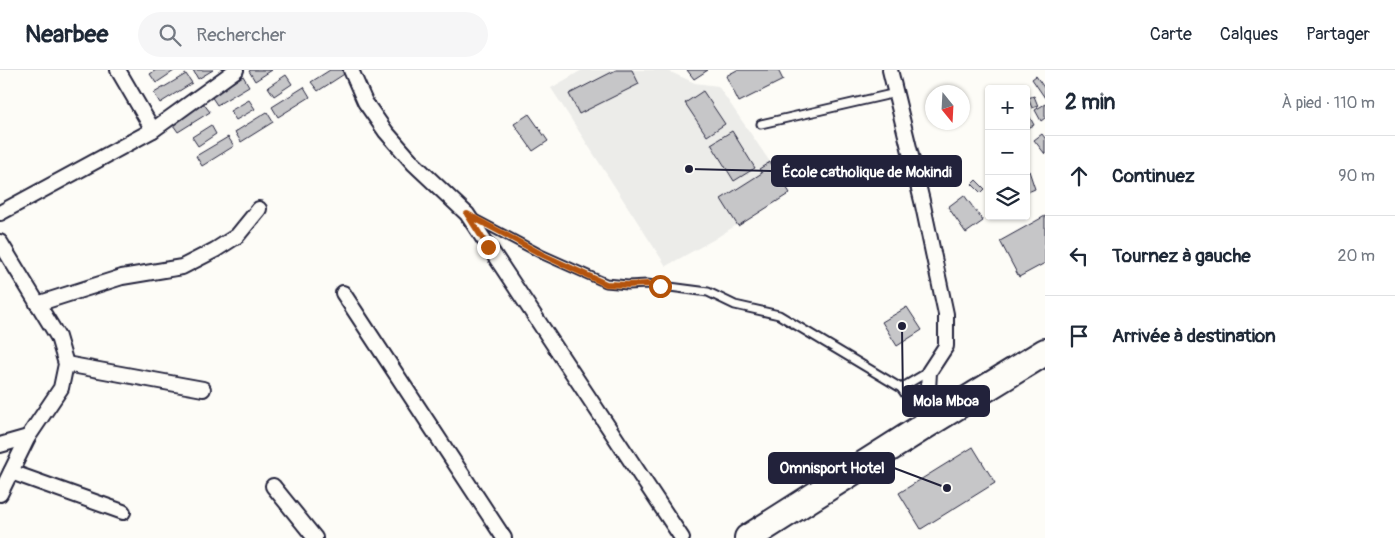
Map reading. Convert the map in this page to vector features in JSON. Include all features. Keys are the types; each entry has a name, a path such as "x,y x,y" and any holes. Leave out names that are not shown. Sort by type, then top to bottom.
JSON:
{"highway":[{"path":"748,538 1045,352"}],"street":[{"path":"118,70 153,130"},
{"path":"0,213 153,130 236,70"},
{"path":"351,70 365,102 386,132 414,164 467,214 682,538"},
{"path":"890,70 922,201 946,314 946,346 929,372 926,425"},
{"path":"37,304 122,277 182,266 215,250 237,236 259,209"},
{"path":"0,242 58,337 66,364 61,388 28,437 0,494"},
{"path":"343,293 504,538"},
{"path":"66,364 203,389"},
{"path":"0,445 28,437"},
{"path":"11,472 123,512"},
{"path":"273,486 314,538"}],"lane":[{"path":"761,124 896,93"},
{"path":"467,214 543,255 606,284 647,284 708,292 735,305 779,315 900,388 926,425"},
{"path":"900,388 929,372"}],"shaded area":[{"path":"582,70 666,70 695,83 718,86 790,191 713,240 666,266 551,88"}],"building":[{"path":"156,70 174,71 156,83 150,74"},
{"path":"193,70 213,70 198,79"},
{"path":"272,70 255,81 249,71"},
{"path":"330,70 349,71 318,91 311,82"},
{"path":"616,70 632,70 639,84 579,114 569,94"},
{"path":"687,70 708,70 694,79"},
{"path":"737,70 778,70 783,80 739,102 726,76"},
{"path":"186,74 192,83 160,103 154,93"},
{"path":"286,75 292,84 274,96 268,87"},
{"path":"243,76 249,86 217,105 211,96"},
{"path":"1036,76 1045,89 1045,98 1032,79"},
{"path":"304,87 310,97 278,117 272,107"},
{"path":"703,91 725,124 707,136 685,103"},
{"path":"1034,96 1038,106 1032,108 1030,97"},
{"path":"249,100 255,109 236,120 230,111"},
{"path":"203,103 210,112 178,132 171,122"},
{"path":"1045,104 1045,118 1041,121 1035,110"},
{"path":"267,112 273,122 241,142 235,132"},
{"path":"529,114 548,141 533,151 514,124"},
{"path":"1030,118 1034,125 1030,127"},
{"path":"211,125 216,134 198,146 192,137"},
{"path":"732,131 755,168 734,181 711,144"},
{"path":"1042,134 1045,138 1045,154 1034,140"},
{"path":"228,137 234,146 202,166 196,156"},
{"path":"770,162 790,193 738,226 721,199 762,173 759,169"},
{"path":"1030,174 1035,189 1030,191"},
{"path":"976,180 985,189 981,193 972,184"},
{"path":"964,195 983,221 966,233 948,207"},
{"path":"1045,216 1045,263 1019,277 1000,241"},
{"path":"907,307 922,330 897,346 882,322"},
{"path":"973,447 995,483 921,529 899,493"}],"place":[{"name":"École catholique de Mokindi","path":"689,169"},
{"name":"Mola Mboa","path":"902,326"},
{"name":"Omnisport Hotel","path":"947,488"}],"route":[{"path":"488,247 467,214 543,255 606,284 647,284 660,286"}]}
